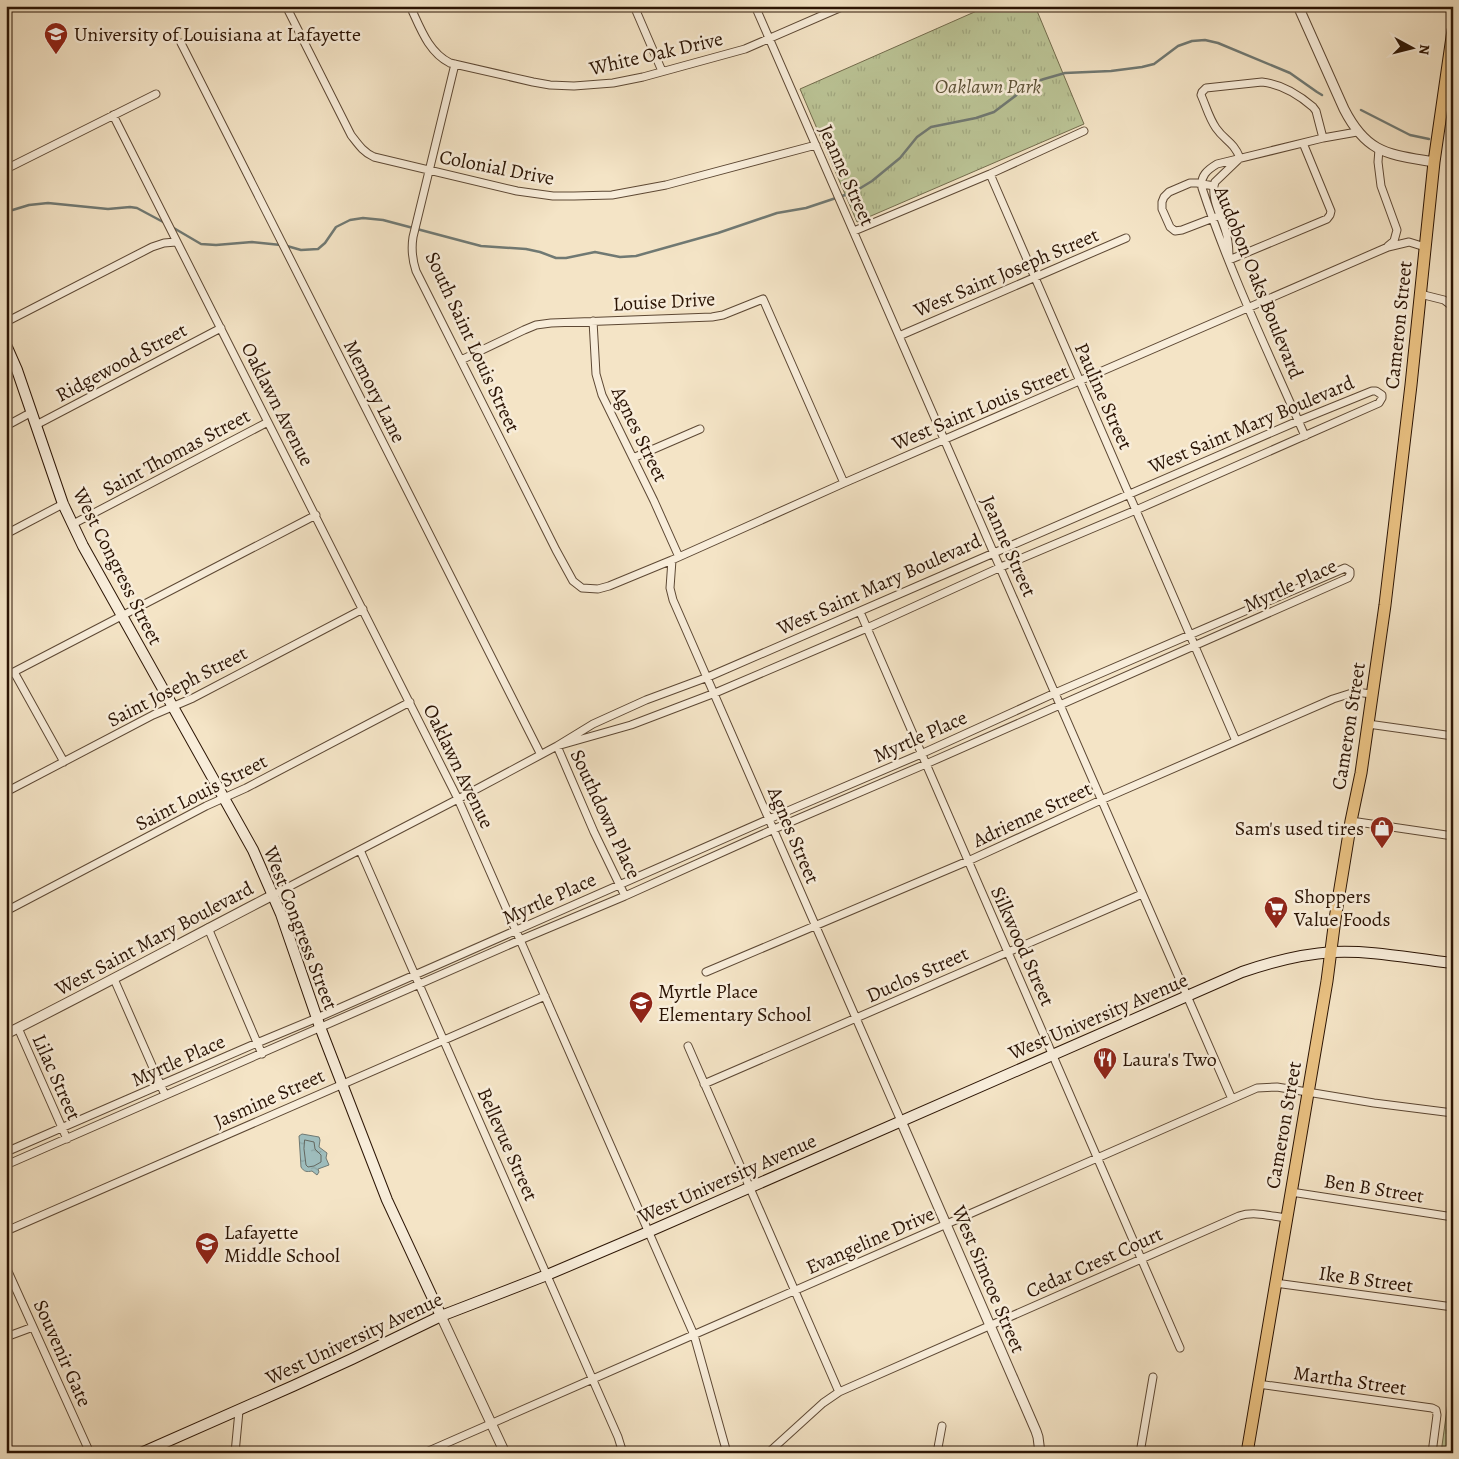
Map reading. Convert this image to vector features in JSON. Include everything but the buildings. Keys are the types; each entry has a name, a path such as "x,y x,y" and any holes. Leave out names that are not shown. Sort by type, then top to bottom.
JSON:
{"main road":[{"name":"Cameron Street","path":"1247,1453 1351,822 1361,774 1385,605 1434,162 1453,30"},
{"name":"West Congress Street","path":"6,346 17,370 64,504 83,546 253,850 273,895 319,1022 388,1200 441,1316"},
{"name":"West University Avenue","path":"141,1453 239,1411 441,1316 547,1275 648,1232 1052,1054 1256,968 1293,958 1331,952 1359,952 1453,963"}],"street":[{"name":"Colonial Drive","path":"286,6 351,134 359,147 374,157 517,191 553,196 597,196 666,185 816,145"},
{"name":"White Oak Drive","path":"410,6 432,49 441,58 455,64 533,82 574,86 613,84 746,49 844,6"},
{"path":"634,6 662,71"},
{"name":"Jeanne Street","path":"755,6 1232,1099"},
{"path":"1298,6 1344,108 1357,132 1379,149 1434,162"},
{"name":"Memory Lane","path":"181,43 540,753"},
{"name":"South Saint Louis Street","path":"455,64 413,237 412,255 416,271 570,576 582,588"},
{"path":"1240,158 1235,146 1214,125 1201,95 1206,88 1262,82 1285,87 1316,112 1323,138"},
{"path":"6,169 156,94"},
{"name":"Oaklawn Avenue","path":"113,115 458,799 694,1335 727,1453"},
{"path":"854,231 990,174 1084,131"},
{"path":"1201,183 1204,174 1217,164 1323,138 1357,132"},
{"path":"1240,158 1215,182 1214,186 1214,194 1226,231 1229,260 1327,219 1330,215 1331,211 1303,143"},
{"path":"1379,149 1378,162 1381,186 1397,230 1396,238 1388,247"},
{"name":"Pauline Street","path":"990,174 1236,741"},
{"path":"1214,186 1190,183 1169,192 1164,196 1162,209 1170,227 1175,231 1221,215"},
{"name":"Audobon Oaks Boulevard","path":"1201,183 1223,249 1305,436"},
{"name":"West Saint Joseph Street","path":"899,336 1126,238"},
{"path":"6,322 152,247 176,242"},
{"name":"West Saint Louis Street","path":"582,588 598,589 610,586 1388,247 1409,242 1425,247"},
{"path":"1420,294 1444,300 1453,307"},
{"name":"Louise Drive","path":"461,360 536,325 712,317 723,315 763,299 844,483"},
{"name":"Agnes Street","path":"593,321 597,381 606,404 654,501 675,558 670,588 673,600 901,1121"},
{"name":"Ridgewood Street","path":"36,425 222,328"},
{"name":"West Saint Mary Boulevard","path":"6,1034 458,799 540,753 557,746 631,725 715,693 1379,403 1382,395 1372,391 1298,421 860,612 708,677 646,700 593,724 557,746"},
{"name":"Ridgewood Street","path":"6,426 32,412"},
{"name":"Saint Thomas Street","path":"73,524 268,422"},
{"path":"633,458 700,429"},
{"path":"6,534 64,504"},
{"path":"6,676 316,515"},
{"name":"Myrtle Place","path":"6,1152 256,1043 319,1022 420,985 1196,646 1348,578 1350,571 1345,568 415,974 319,1022 262,1054 6,1165"},
{"name":"Saint Joseph Street","path":"6,792 152,715 201,693 362,608"},
{"name":"Silkwood Street","path":"860,612 1180,1348"},
{"path":"14,672 64,762"},
{"name":"Adrienne Street","path":"706,972 968,861 1333,698 1355,692 1372,694"},
{"name":"Saint Louis Street","path":"6,911 410,702"},
{"path":"1368,724 1453,736"},
{"name":"Southdown Place","path":"557,746 594,832 625,896"},
{"path":"1351,822 1453,836"},
{"name":"Bellevue Street","path":"360,850 618,1437 623,1453"},
{"name":"Duclos Street","path":"704,1084 1142,894"},
{"path":"208,928 262,1054"},
{"path":"114,979 165,1095"},
{"name":"Jasmine Street","path":"6,1231 545,996"},
{"name":"Lilac Street","path":"18,1028 67,1139"},
{"path":"688,1046 839,1392"},
{"name":"Evangeline Drive","path":"424,1453 1257,1088 1277,1086 1374,1103 1453,1113"},
{"name":"West Simcoe Street","path":"901,1121 1036,1430 1040,1453"},
{"name":"Ben B Street","path":"1290,1192 1453,1217"},
{"name":"Cedar Crest Court","path":"768,1453 823,1403 839,1392 1246,1213 1286,1218"},
{"name":"Souvenir Gate","path":"6,1266 90,1453"},
{"name":"Ike B Street","path":"1275,1283 1453,1308"},
{"name":"West Congress Street","path":"441,1316 505,1453"},
{"path":"6,1337 32,1327"},
{"path":"1140,1453 1152,1377"},
{"name":"Martha Street","path":"1258,1384 1432,1408 1436,1410 1437,1415 1432,1453"},
{"path":"235,1453 239,1411"},
{"path":"937,1453 942,1426"}],"green space":[{"name":"Oaklawn Park","path":"988,6 1035,6 1084,124 857,222 800,89"},
{"path":"1453,1365 1453,1453 1441,1453"}],"water":[{"path":"302,1134 319,1137 319,1147 327,1153 326,1158 329,1165 318,1169 317,1175 312,1171 304,1171 301,1167 299,1136"}],"waterway":[{"path":"287,246 301,250 318,249 325,243 336,227 350,220 363,218 383,220 481,246 526,249 556,258 566,258 595,252 620,257 636,256 718,233 777,213 806,208 854,192 872,181 900,158 917,137 931,127 976,118 994,112 1027,87 1044,79 1065,73 1111,71 1154,64 1178,46 1192,41 1205,40 1218,43 1290,73 1322,95"},
{"path":"1361,110 1410,135 1429,139"},
{"path":"6,212 29,205 48,203 108,209 130,207 137,208 165,223"},
{"path":"172,227 201,244 216,245 252,242 281,245"}],"place":[{"name":"University of Louisiana at Lafayette","path":"56,55"},
{"name":"Sam's used tires","path":"1382,849"},
{"name":"Shoppers Value Foods","path":"1276,929"},
{"name":"Myrtle Place Elementary School","path":"641,1024"},
{"name":"Laura's Two","path":"1105,1080"},
{"name":"Lafayette Middle School","path":"207,1265"}]}
